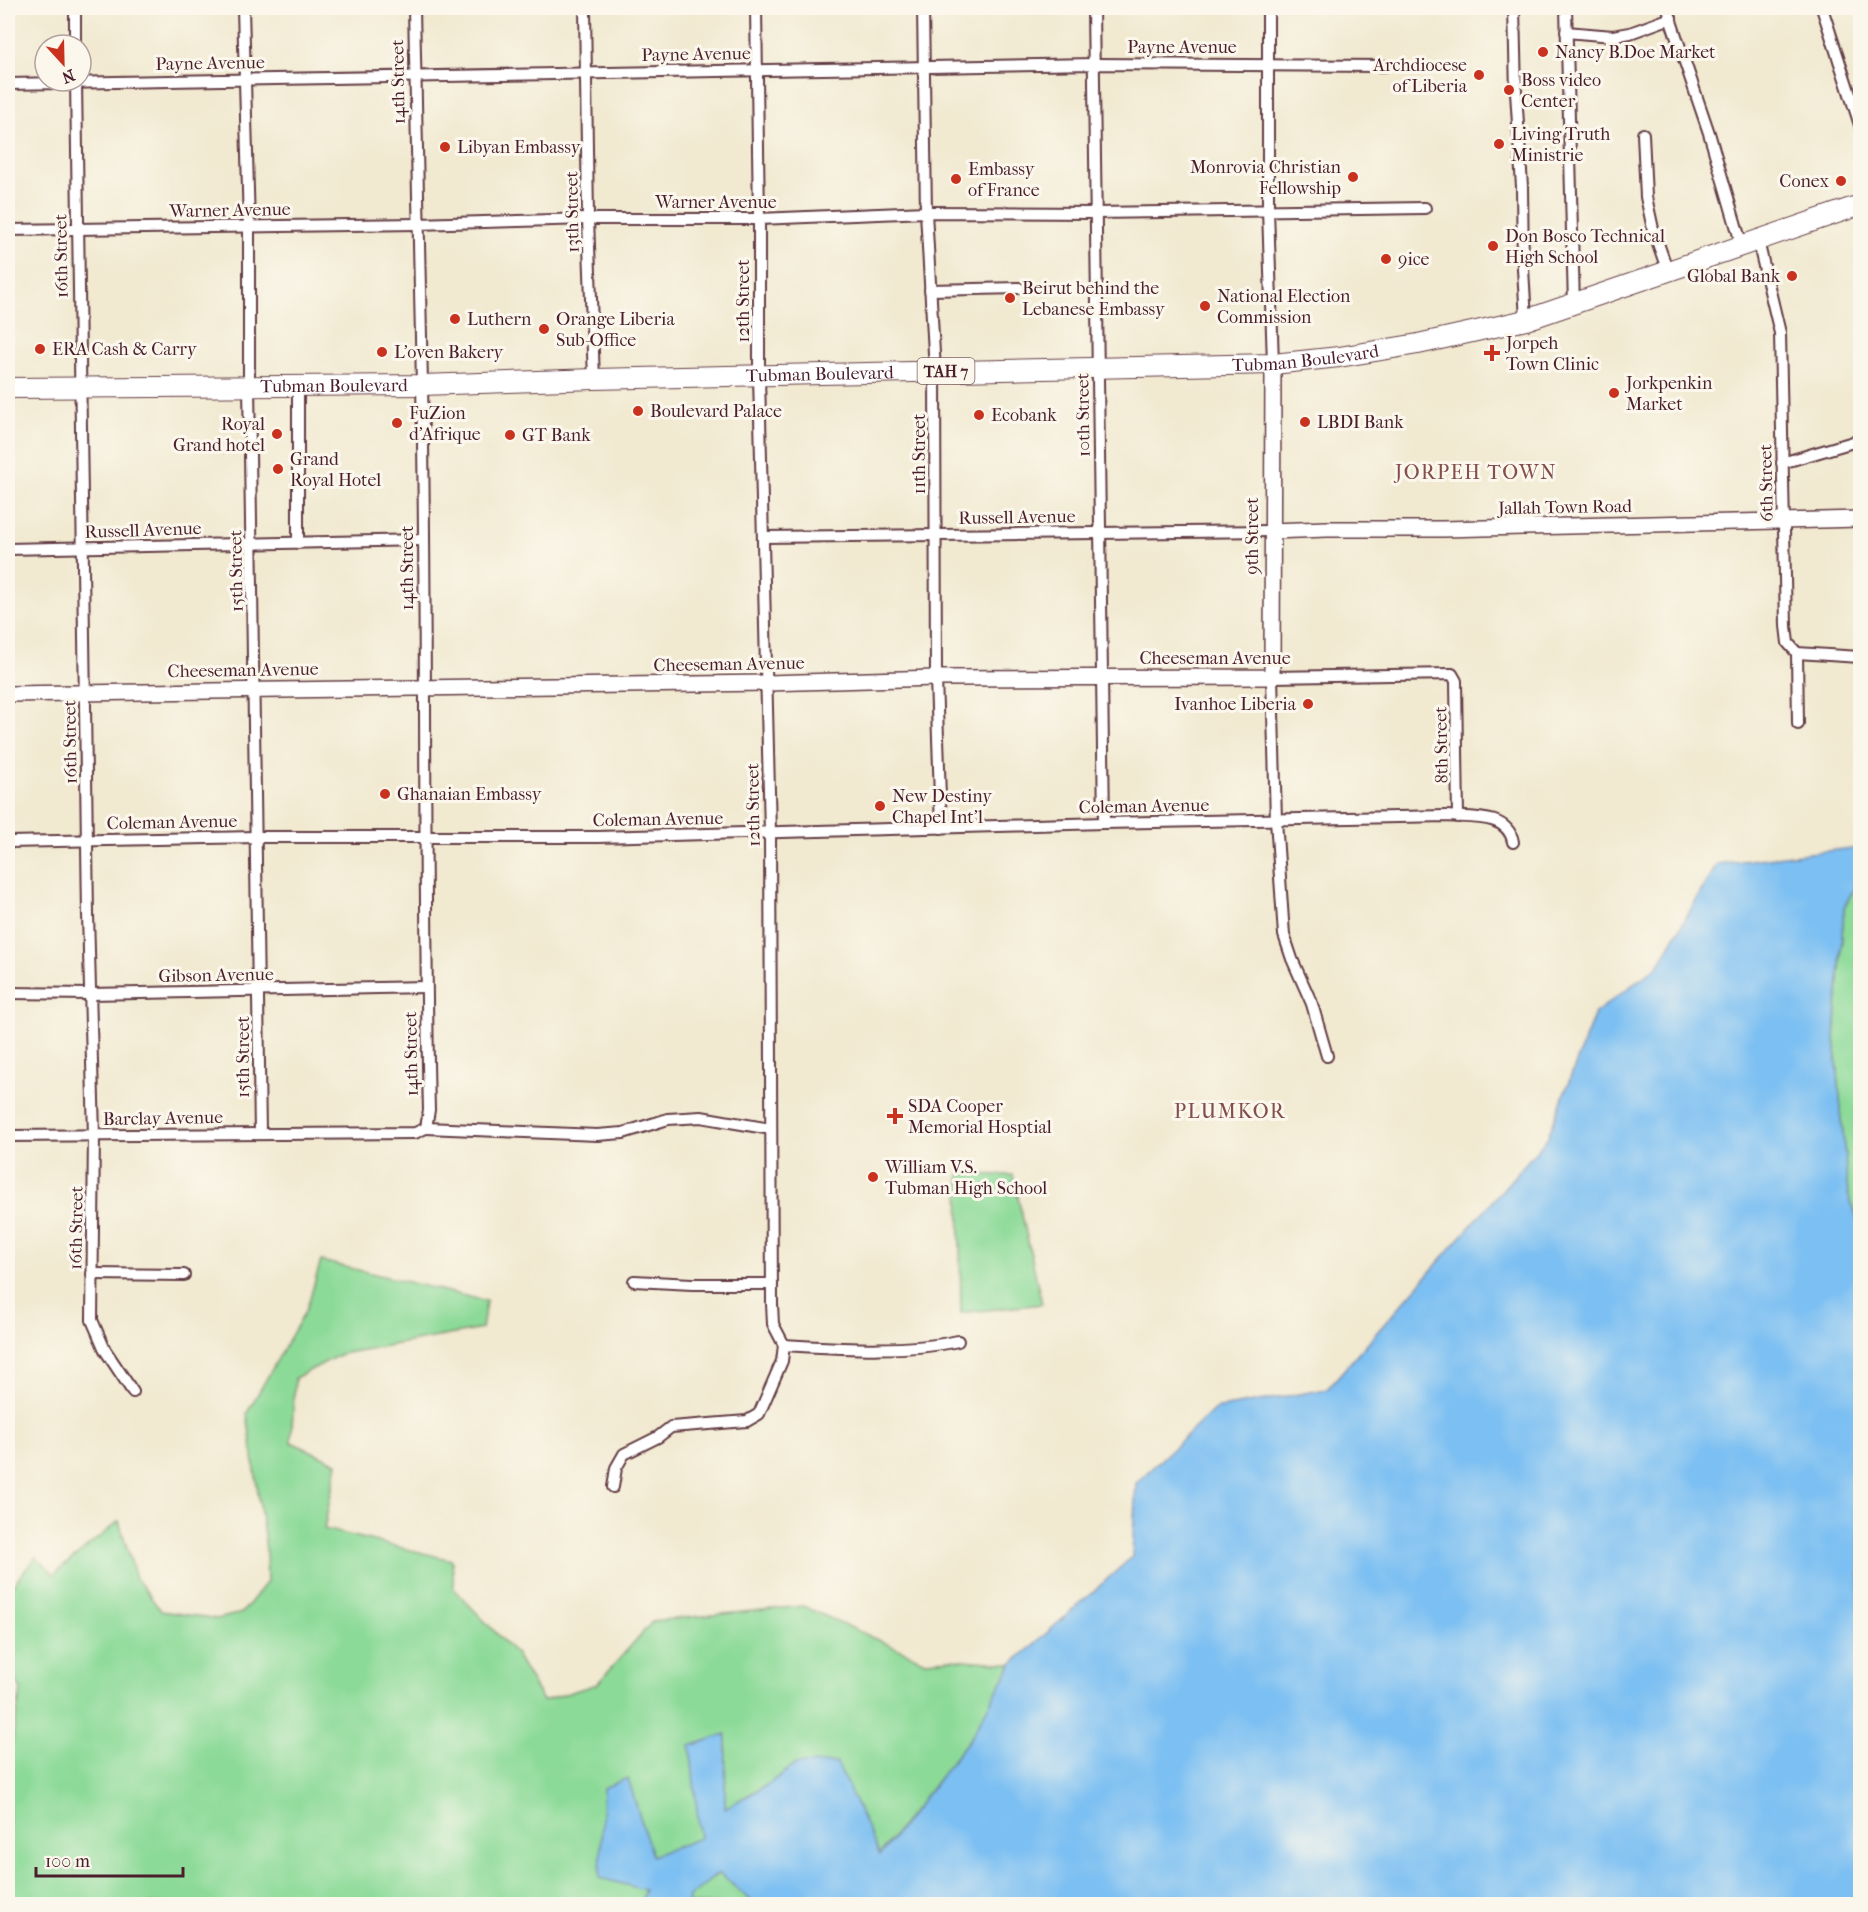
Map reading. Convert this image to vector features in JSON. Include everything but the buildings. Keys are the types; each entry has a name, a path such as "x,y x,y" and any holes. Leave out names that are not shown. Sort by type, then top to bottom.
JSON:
{"highway":[{"name":"Tubman Boulevard","path":"8,388 422,385 1273,364 1339,357 1407,346 1526,320 1860,205"}],"street":[{"path":"75,8 75,33"},
{"name":"15th Street","path":"243,8 249,226 249,385 260,1134"},
{"name":"14th Street","path":"414,8 422,385 427,837 426,987 429,1110 426,1128"},
{"name":"13th Street","path":"585,8 588,219 594,379"},
{"name":"12th Street","path":"756,8 759,376 770,833 772,1284 773,1324 784,1345"},
{"name":"11th Street","path":"923,8 926,212 935,371 936,678 940,828"},
{"name":"10th Street","path":"1093,8 1104,823"},
{"name":"9th Street","path":"1268,8 1268,209 1273,364 1272,677 1276,820 1284,935 1312,1004 1328,1056"},
{"path":"1514,8 1522,187 1522,269 1526,320"},
{"path":"1566,8 1574,305"},
{"path":"1822,8 1860,125"},
{"path":"1566,32 1612,36 1630,33 1670,13"},
{"name":"6th Street","path":"1670,13 1709,132 1780,333 1782,520 1787,634 1788,643 1797,653 1798,724"},
{"name":"Payne Avenue","path":"93,82 1094,64 1385,66"},
{"name":"Payne Avenue","path":"8,84 33,83"},
{"name":"16th Street","path":"76,93 82,549 94,1136 92,1320 105,1350 133,1392"},
{"path":"1643,134 1646,197 1653,229 1668,272"},
{"name":"Warner Avenue","path":"8,230 588,219 759,219 926,212 1096,213 1425,208"},
{"path":"930,290 1019,288"},
{"path":"298,385 298,543"},
{"path":"1782,463 1860,440"},
{"name":"Jallah Town Road","path":"1271,531 1860,519"},
{"name":"Russell Avenue","path":"764,537 1271,531"},
{"name":"Russell Avenue","path":"8,549 423,540"},
{"path":"1797,653 1860,657"},
{"name":"Cheeseman Avenue","path":"8,694 767,683 936,678 1452,674"},
{"name":"8th Street","path":"1452,674 1456,681 1458,817"},
{"name":"Coleman Avenue","path":"8,842 257,837 598,837 1104,823 1458,817 1499,822 1510,832 1513,842"},
{"name":"Gibson Avenue","path":"8,993 91,994 426,987"},
{"name":"Barclay Avenue","path":"8,1136 415,1133 426,1128 597,1135 623,1133 668,1119 701,1117 771,1129"},
{"path":"92,1274 184,1275"},
{"path":"634,1281 772,1284"},
{"path":"613,1488 616,1468 624,1454 658,1437 670,1427 747,1421 756,1418 780,1366 784,1345 858,1349 957,1341"}],"green space":[{"path":"1860,878 1860,1226 1848,1194 1835,1037 1844,907"},
{"path":"959,1174 1013,1175 1042,1304 961,1313"},
{"path":"321,1261 486,1301 482,1329 341,1354 295,1378 291,1442 337,1463 324,1529 452,1560 454,1589 515,1653 543,1701 597,1684 653,1621 803,1606 925,1661 951,1659 1012,1664 971,1737 879,1855 796,1764 767,1785 725,1808 719,1873 755,1904 8,1904 8,1746 12,1743 21,1690 8,1667 8,1591 36,1557 54,1574 119,1521 136,1578 161,1611 217,1619 242,1613 267,1582 266,1550 247,1413 307,1308"}],"water":[{"path":"1860,847 1860,878 1844,907 1835,1037 1848,1194 1860,1226 1860,1904 755,1904 719,1873 689,1897 689,1904 640,1904 645,1890 600,1878 603,1788 628,1778 652,1856 700,1838 690,1746 726,1734 725,1808 767,1785 796,1764 837,1763 880,1855 971,1737 1012,1664 1132,1557 1136,1483 1215,1409 1327,1389 1547,1139 1595,1013 1658,966 1717,864"}],"place":[{"name":"Nancy B.Doe Market","path":"1543,52"},
{"name":"Archdiocese of Liberia","path":"1479,75"},
{"name":"Boss video Center","path":"1509,90"},
{"name":"Living Truth Ministrie","path":"1499,144"},
{"name":"Libyan Embassy","path":"445,147"},
{"name":"Monrovia Christian Fellowship","path":"1353,177"},
{"name":"Embassy of France","path":"956,179"},
{"name":"Conex","path":"1841,181"},
{"name":"Don Bosco Technical High School","path":"1493,246"},
{"name":"9ice","path":"1386,259"},
{"name":"Global Bank","path":"1792,276"},
{"name":"Beirut behind the Lebanese Embassy","path":"1010,298"},
{"name":"National Election Commission","path":"1205,306"},
{"name":"Luthern","path":"455,319"},
{"name":"Orange Liberia Sub-Office","path":"544,329"},
{"name":"ERA Cash & Carry","path":"40,349"},
{"name":"L'oven Bakery","path":"382,352"},
{"name":"Jorpeh Town Clinic","path":"1492,353"},
{"name":"Jorkpenkin Market","path":"1614,393"},
{"name":"Boulevard Palace","path":"638,411"},
{"name":"Ecobank","path":"979,415"},
{"name":"LBDI Bank","path":"1305,422"},
{"name":"FuZion d'Afrique","path":"397,423"},
{"name":"Royal Grand hotel","path":"277,434"},
{"name":"GT Bank","path":"510,435"},
{"name":"Grand Royal Hotel","path":"278,469"},
{"name":"Ivanhoe Liberia","path":"1308,704"},
{"name":"Ghanaian Embassy","path":"385,794"},
{"name":"New Destiny Chapel Int'l","path":"880,806"},
{"name":"SDA Cooper Memorial Hosptial","path":"895,1116"},
{"name":"William V.S. Tubman High School","path":"873,1177"}],"district":[{"name":"JORPEH TOWN","path":"1476,472"},
{"name":"PLUMKOR","path":"1230,1111"}]}
